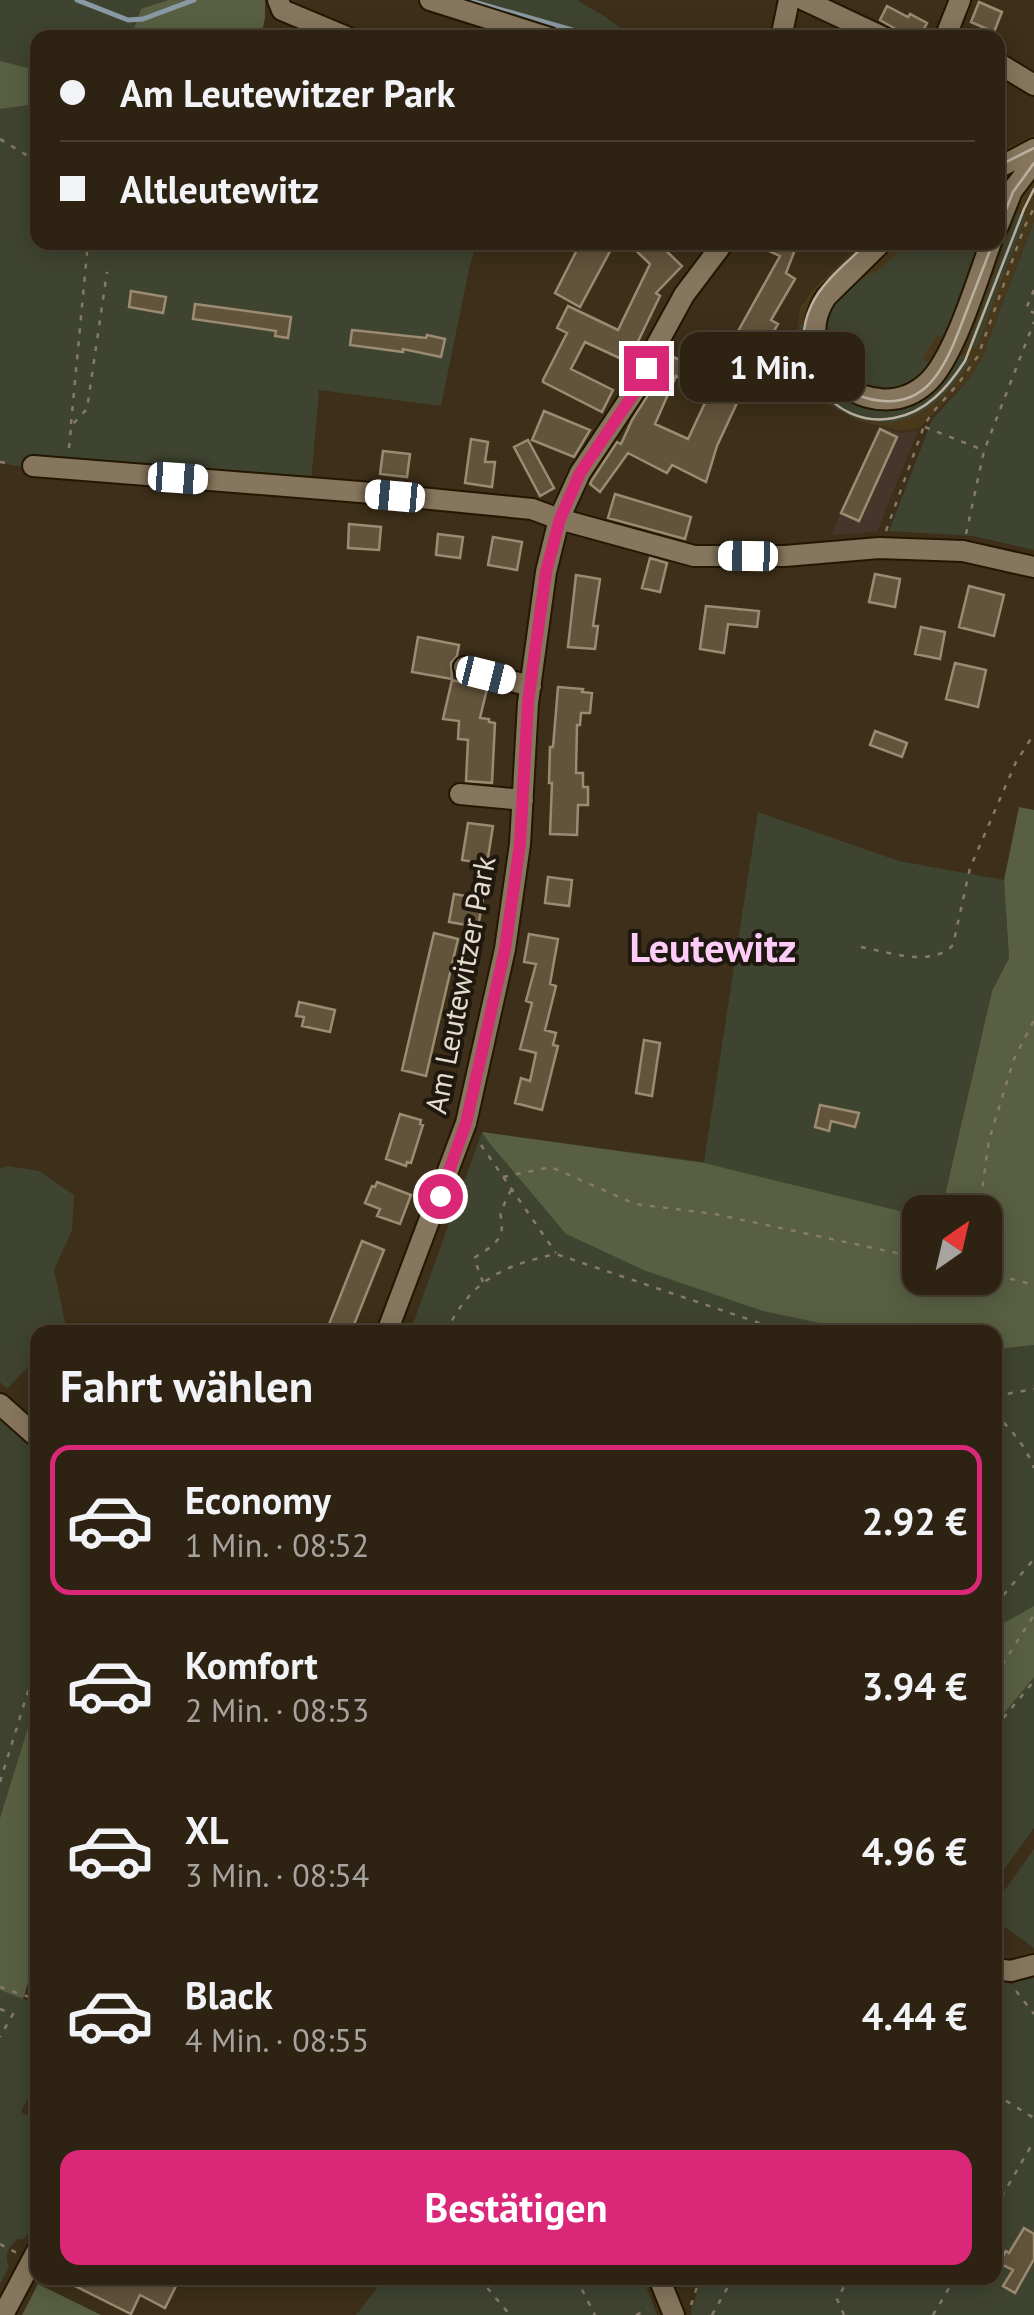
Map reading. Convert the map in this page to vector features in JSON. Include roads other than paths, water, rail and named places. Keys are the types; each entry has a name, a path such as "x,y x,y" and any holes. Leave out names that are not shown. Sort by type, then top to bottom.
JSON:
{"street":[{"path":"278,0 282,10 330,30"},
{"path":"430,0 525,30"},
{"path":"783,30 790,0"},
{"path":"804,0 869,30"},
{"path":"948,30 960,0"},
{"path":"1005,67 1034,85"},
{"path":"1005,164 1034,149"},
{"path":"1005,208 1012,191 1034,162"},
{"name":"Am Leutewitzer Park","path":"390,1325 466,1123 505,949 520,844 530,686 546,572 560,519 580,473 636,390 684,295 718,250"},
{"path":"874,250 826,297 815,320 814,340 826,369 844,386 854,393 883,399 916,391 943,364 988,250"},
{"path":"33,466 532,508 694,556 785,556 879,548 963,551 1034,567"},
{"path":"464,667 530,686"},
{"path":"460,794 523,800"},
{"path":"0,1404 30,1431"},
{"path":"1003,1970 1034,1965"},
{"path":"2,2315 30,2264"},
{"path":"664,2285 682,2312"}],"waterway":[{"path":"77,0 128,20 143,19 194,0"},
{"path":"467,0 572,30"}],"tram line":[{"path":"1005,162 1034,148"},
{"path":"1005,212 1013,192 1034,163"},
{"path":"860,250 816,297 805,327 804,348 809,369 833,402 871,419 894,418 917,410 936,397 965,361 1034,189"},
{"path":"816,354 842,388 866,398 888,401 920,392 932,381 951,350 990,250"}],"district":[{"name":"Leutewitz","path":"713,948"}]}
